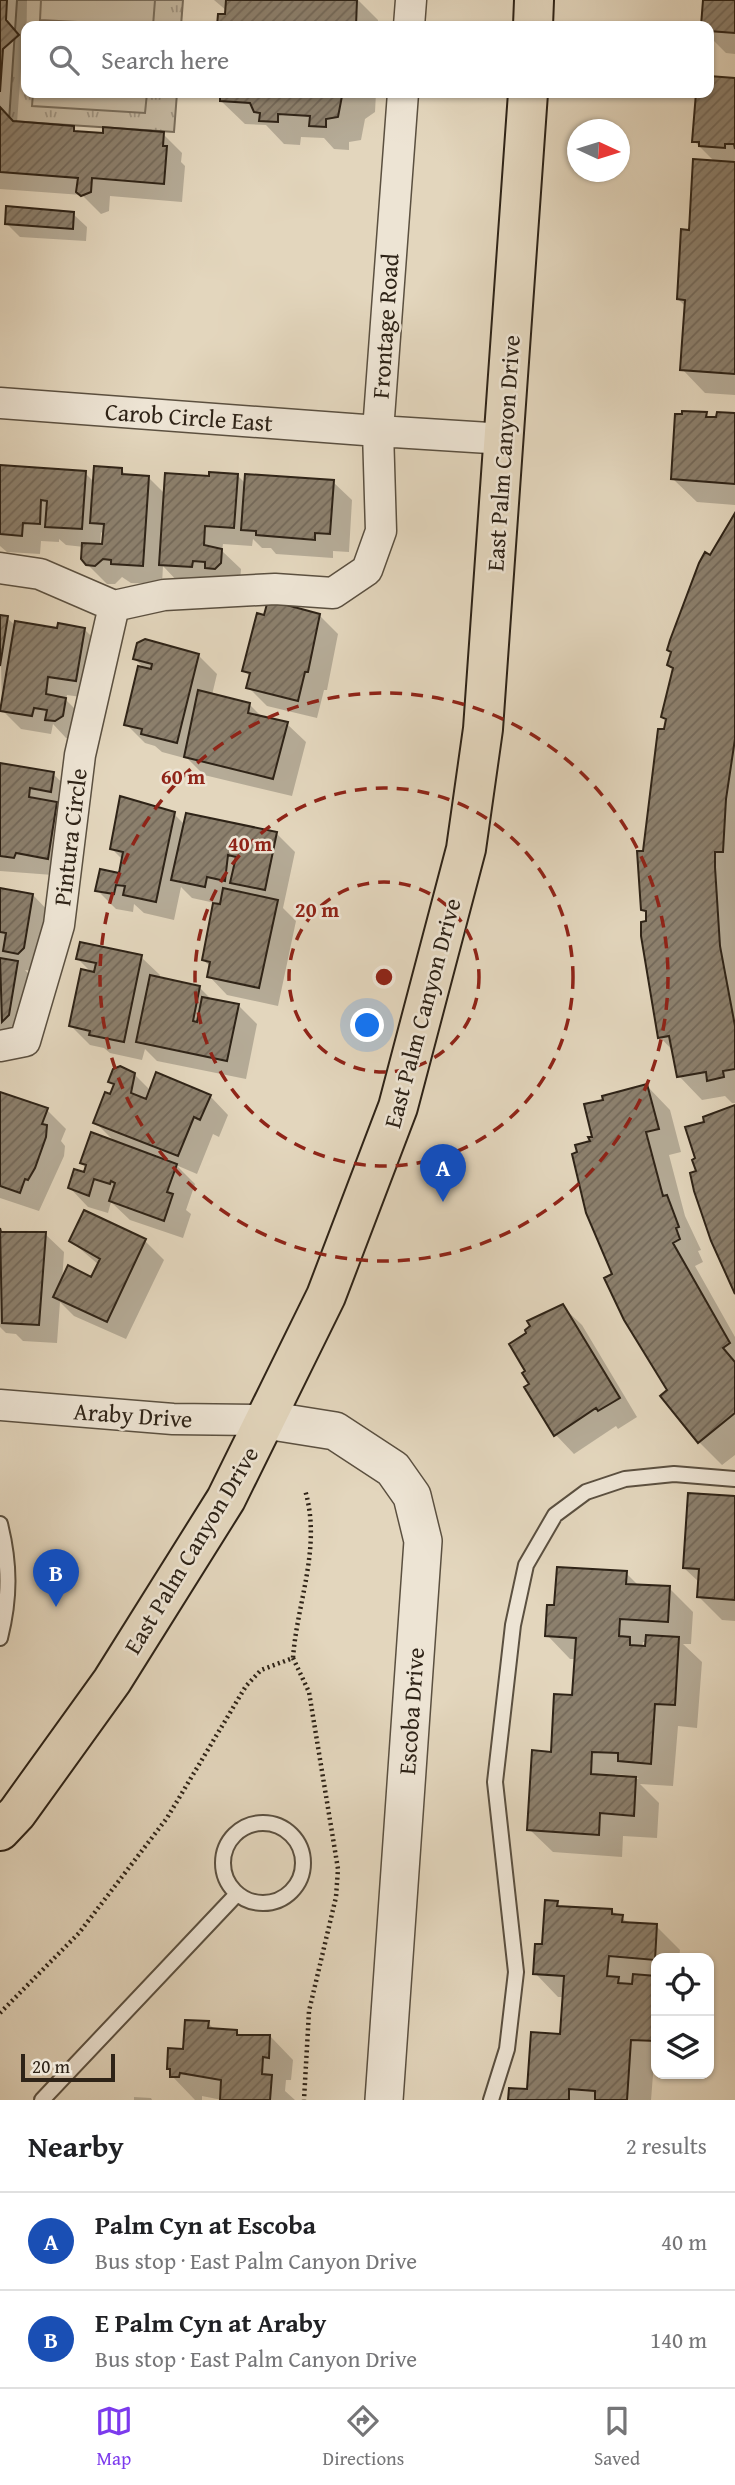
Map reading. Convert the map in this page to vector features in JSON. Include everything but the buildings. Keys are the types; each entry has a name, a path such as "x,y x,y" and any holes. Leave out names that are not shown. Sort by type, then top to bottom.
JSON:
{"main road":[{"path":"533,21 534,0"},
{"name":"East Palm Canyon Drive","path":"0,1831 17,1813 112,1681 226,1499 326,1296 398,1107 463,861 483,729 528,98"}],"street":[{"path":"409,21 411,0"},
{"name":"Frontage Road","path":"403,98 378,431 505,439"},
{"name":"Carob Circle East","path":"0,403 378,431"},
{"path":"0,568 40,574 114,606 176,595 275,589 333,593 367,570 381,531 378,431"},
{"name":"Pintura Circle","path":"0,1046 25,1041 59,925 80,755 114,606"},
{"name":"Araby Drive","path":"0,1405 173,1419 266,1420"},
{"name":"Escoba Drive","path":"266,1420 346,1435 393,1469 412,1496 420,1518 423,1541 384,2100"}],"lane":[{"path":"491,2100 507,2049 516,1972 495,1782 513,1625 526,1565 555,1516 586,1492 625,1479 674,1474 735,1479"},
{"path":"0,1524 8,1555 9,1578 7,1611 0,1638"},
{"path":"266,1822 290,1832 303,1854 302,1879 285,1899 260,1905 236,1895 223,1873 224,1847 241,1827 266,1822"},
{"path":"42,2100 236,1895"}],"path":[{"path":"304,2100 309,2011 336,1897 338,1869 309,1692 293,1658 309,1572 312,1513 305,1490"},
{"path":"0,2013 79,1933 167,1818 246,1685 261,1670 293,1658"}],"green space":[{"path":"17,0 183,0 181,21 21,21 21,98 177,98 174,132 9,121"},
{"path":"41,0 155,0 153,21 40,20"},
{"path":"33,98 146,98 145,113 32,106"}],"place":[{"name":"Palm Cyn at Escoba","path":"443,1202"},
{"name":"E Palm Cyn at Araby","path":"56,1607"}]}
